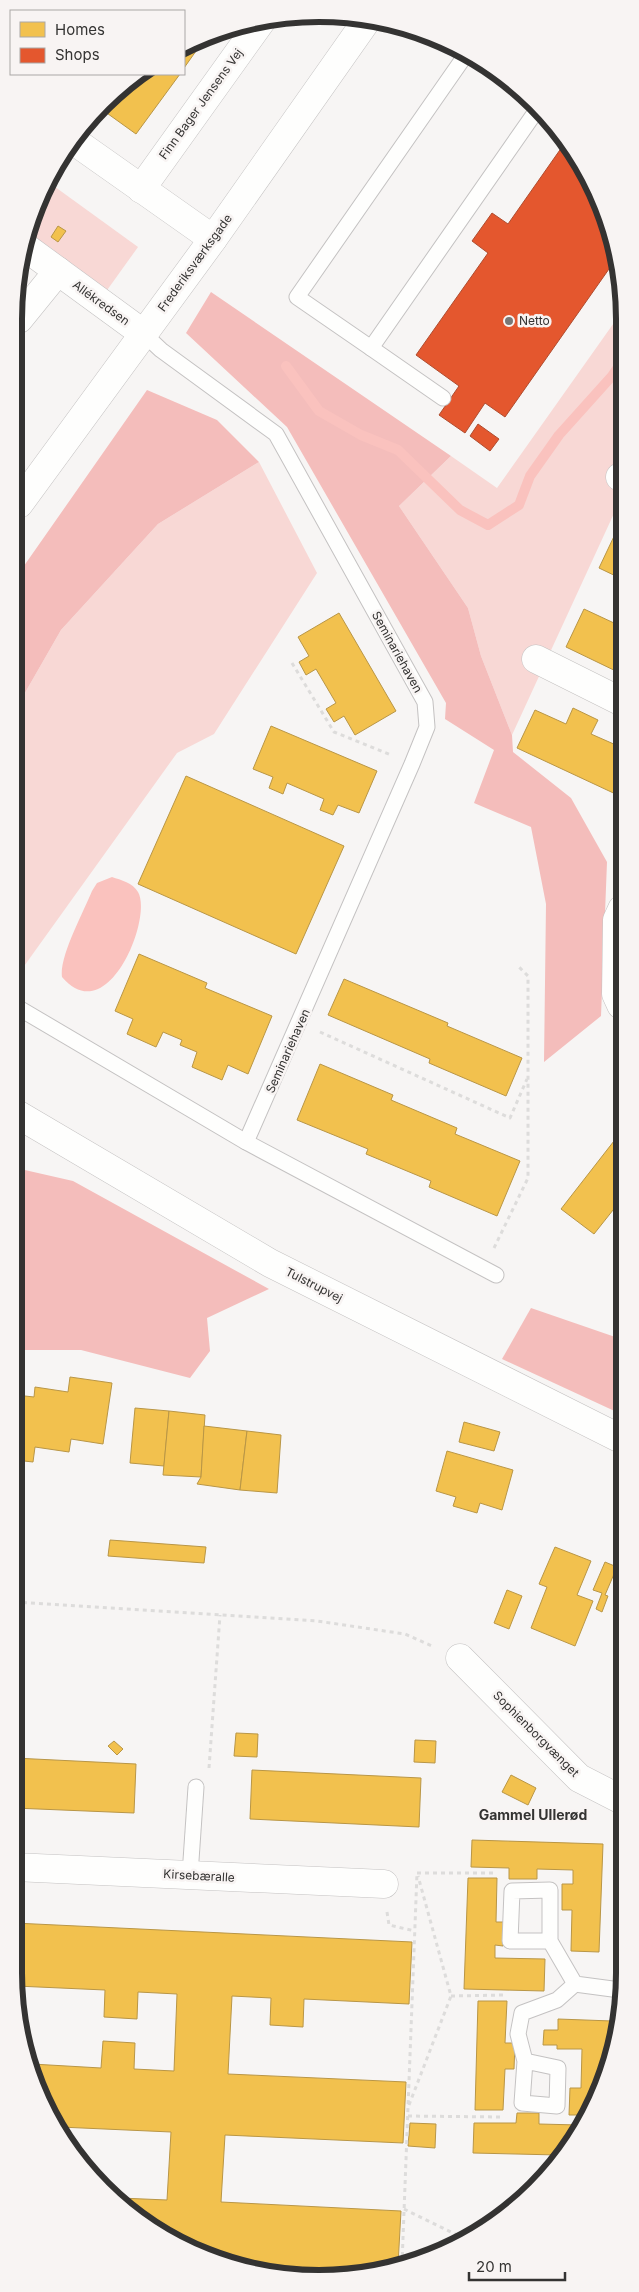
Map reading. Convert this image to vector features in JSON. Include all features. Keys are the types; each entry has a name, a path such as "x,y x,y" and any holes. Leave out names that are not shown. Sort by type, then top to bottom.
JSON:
{"street":[{"name":"Frederiksværksgade","path":"23,499 144,334 363,26"},
{"name":"Finn Bager Jensens Vej","path":"141,189 255,30"},
{"path":"80,145 212,239"},
{"name":"Allékredsen","path":"31,252 144,334"},
{"path":"23,314 58,271"},
{"path":"536,659 616,699"},
{"path":"616,920 616,994"},
{"name":"Tulstrupvej","path":"23,1118 270,1263 616,1437"},
{"name":"Sophienborgvænget","path":"460,1658 579,1778 616,1797"},
{"name":"Kirsebæralle","path":"23,1867 384,1884"}],"lane":[{"path":"443,398 297,297 463,59"},
{"path":"370,348 534,114"},
{"name":"Seminariehaven","path":"144,334 161,350 276,434 425,702 427,727 412,764 300,1024 246,1142"},
{"path":"23,1011 246,1142 489,1272"},
{"path":"190,1875 196,1787"},
{"path":"550,1941 510,1941 512,1891 550,1890 550,1941 575,1984"},
{"path":"524,2061 558,2068 557,2106 522,2103 524,2061 518,2034 522,2013 557,2000 575,1984 616,1989"}],"path":[{"path":"292,664 334,732 412,764"},
{"path":"489,1272 528,1178 528,976 518,966"},
{"path":"300,1024 510,1118 528,1076"},
{"path":"23,1603 317,1621 405,1634 460,1658"},
{"path":"196,1787 208,1783 220,1615"},
{"path":"417,1873 494,1873 512,1891"},
{"path":"408,2108 451,1996 417,1873"},
{"path":"402,2257 417,1873"},
{"path":"451,1996 508,1995 522,2013"},
{"path":"408,2116 502,2118 522,2103"},
{"path":"404,2209 458,2235"}],"shaded area":[{"path":"54,186 138,247 105,293 34,240 38,224"},
{"path":"211,292 451,456 399,506 468,608 481,656 512,735 513,752 571,798 607,862 601,1016 544,1062 546,904 531,827 474,803 494,750 445,719 446,703 287,427 186,333"},
{"path":"616,320 616,509 512,735 481,656 468,608 399,506 451,456 497,488"},
{"path":"147,390 217,420 259,462 158,524 61,630 23,696 23,567"},
{"path":"259,462 317,573 214,734 177,753 23,968 23,696 61,630 158,524"},
{"path":"112,877 130,884 138,892 141,905 139,923 133,944 123,964 110,980 95,990 79,990 62,977 64,958 92,891 97,883"},
{"path":"23,1170 73,1181 269,1289 207,1318 210,1351 190,1378 81,1350 23,1350"},
{"path":"531,1308 616,1337 616,1412 502,1359"}],"building: Homes":[{"path":"198,49 185,67 185,55"},
{"path":"151,75 179,75 136,134 106,112"},
{"path":"58,226 66,231 58,242 51,237"},
{"path":"616,532 616,576 599,568"},
{"path":"584,609 614,623 616,619 616,671 566,647"},
{"path":"339,613 396,711 355,735 344,716 334,722 326,709 336,703 316,669 306,675 299,662 309,656 298,637"},
{"path":"573,708 598,720 591,734 616,745 616,794 517,748 535,710 566,724"},
{"path":"271,726 377,771 359,813 338,805 333,815 320,810 324,799 287,783 283,794 269,788 273,777 253,769"},
{"path":"186,776 344,846 296,954 138,884"},
{"path":"139,954 207,983 205,988 272,1016 248,1074 228,1065 222,1080 192,1067 197,1052 180,1045 182,1040 163,1032 156,1047 127,1034 133,1019 115,1011"},
{"path":"344,979 448,1023 447,1026 522,1058 506,1096 429,1063 430,1059 328,1015"},
{"path":"320,1064 393,1095 391,1100 457,1128 455,1134 520,1161 497,1216 429,1187 431,1181 366,1154 368,1149 297,1120"},
{"path":"616,1138 616,1206 594,1234 561,1209"},
{"path":"70,1377 112,1383 103,1444 71,1439 69,1452 35,1447 33,1462 23,1461 23,1396 34,1397 35,1387 68,1392"},
{"path":"135,1408 169,1411 164,1466 130,1463"},
{"path":"169,1411 205,1415 201,1477 163,1475"},
{"path":"464,1422 500,1432 494,1451 459,1442"},
{"path":"204,1426 247,1431 240,1490 197,1484 201,1477"},
{"path":"247,1431 281,1435 277,1493 240,1490"},
{"path":"447,1451 513,1470 502,1510 480,1503 477,1513 453,1506 456,1497 436,1491"},
{"path":"110,1540 206,1547 204,1563 108,1556"},
{"path":"555,1547 591,1561 577,1595 593,1601 575,1646 531,1628 547,1587 539,1584"},
{"path":"605,1562 616,1567 605,1595 608,1596 602,1612 596,1609 602,1593 593,1590"},
{"path":"507,1590 522,1596 509,1629 494,1623"},
{"path":"236,1733 258,1734 257,1757 234,1756"},
{"path":"415,1740 436,1741 435,1763 414,1762"},
{"path":"114,1741 123,1749 117,1755 108,1746"},
{"path":"23,1758 136,1764 134,1813 23,1808"},
{"path":"252,1770 421,1778 419,1827 250,1819"},
{"path":"511,1775 536,1788 528,1805 502,1792"},
{"path":"472,1840 603,1844 599,1952 571,1951 572,1910 562,1910 562,1884 573,1884 573,1870 537,1869 537,1879 509,1879 509,1868 471,1867"},
{"path":"468,1878 497,1878 496,1922 504,1922 503,1946 495,1945 495,1958 545,1959 544,1991 464,1989"},
{"path":"23,1923 412,1942 409,2004 304,1999 303,2027 270,2025 271,1998 232,1996 228,2074 406,2082 403,2143 225,2135 221,2202 401,2211 398,2258 358,2267 320,2270 262,2264 224,2254 188,2239 154,2219 127,2198 167,2200 171,2132 66,2127 53,2104 37,2064 101,2068 103,2041 135,2043 134,2069 174,2071 177,1994 138,1992 137,2019 104,2017 105,1990 23,1986"},
{"path":"478,2001 507,2001 505,2043 515,2043 514,2069 505,2069 503,2110 475,2110"},
{"path":"558,2019 612,2021 601,2068 580,2115 569,2115 570,2088 581,2088 582,2049 557,2049 557,2045 543,2045 544,2030 558,2030"},
{"path":"517,2113 539,2113 539,2124 574,2125 553,2155 473,2153 474,2123 516,2123"},
{"path":"410,2123 436,2124 435,2148 408,2146"}],"building: Shops":[{"path":"561,148 577,171 594,206 601,224 612,265 505,417 485,403 465,433 439,415 459,386 416,355 488,253 472,241 492,213 508,224"},
{"path":"478,424 499,439 490,451 470,436"}],"waterway":[{"path":"286,366 319,411 361,435 398,450 460,510 488,525 519,505 530,476 559,435 616,370"}],"place":[{"name":"Netto","path":"509,321"}],"district":[{"name":"Gammel Ullerød","path":"533,1815"}]}
